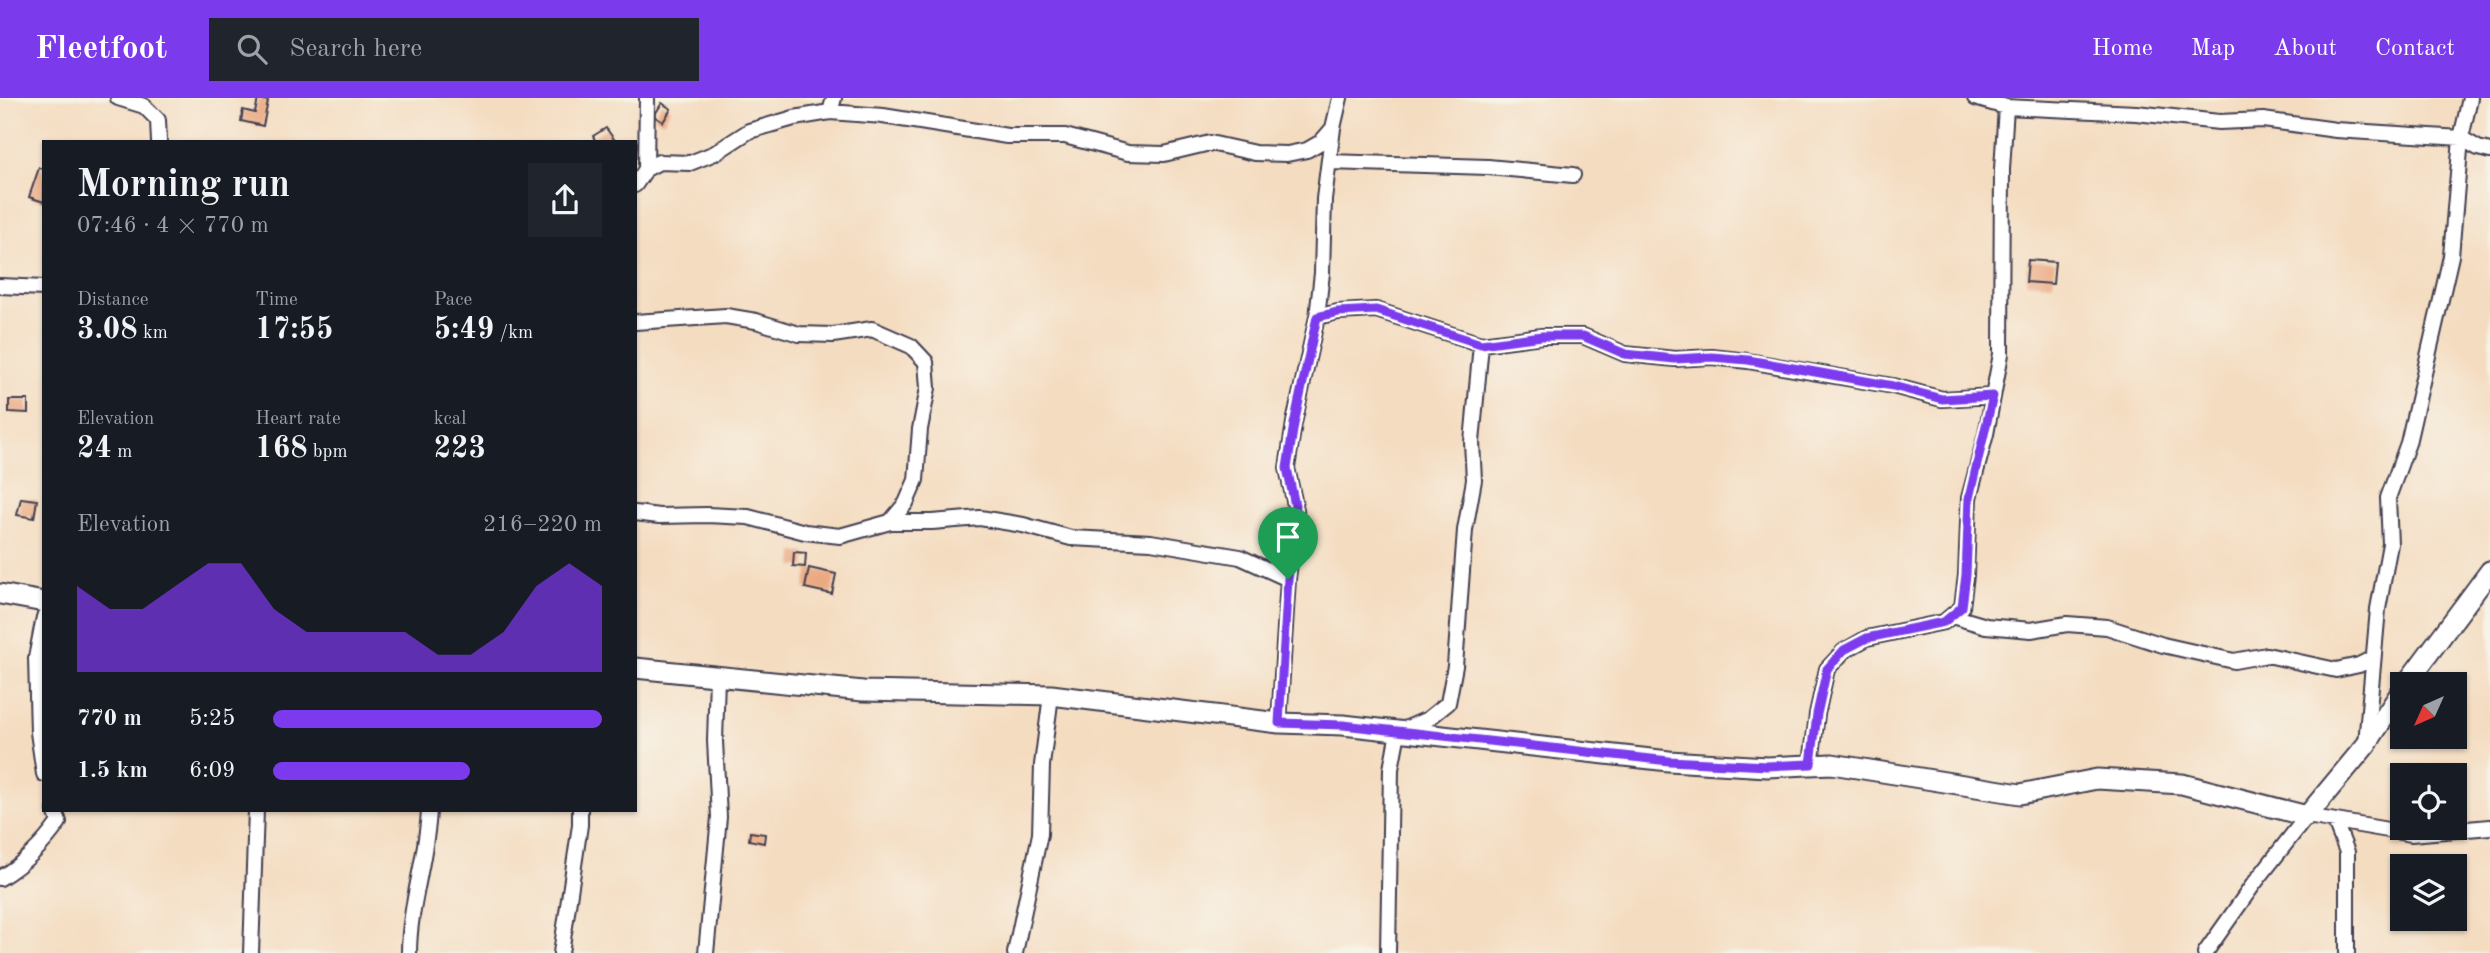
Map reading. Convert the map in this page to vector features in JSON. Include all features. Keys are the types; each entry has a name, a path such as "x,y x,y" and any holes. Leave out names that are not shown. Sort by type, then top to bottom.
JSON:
{"street":[{"path":"118,98 144,106 158,120 159,140"},
{"path":"646,169 647,98"},
{"path":"1279,723 1288,579 1296,510 1287,468 1317,317 1322,273 1324,199 1333,128 1340,98"},
{"path":"1975,98 2006,107 2136,113 2219,122 2263,120 2336,130 2461,138 2478,148 2490,150"},
{"path":"2366,744 2378,608 2390,544 2388,498 2408,443 2451,256 2461,138 2470,98"},
{"path":"637,183 646,169 659,162 690,163 715,153 748,131 832,105 1007,136 1065,136 1128,153 1164,154 1210,143 1255,153 1287,154 1321,142 1333,128"},
{"path":"1811,764 1817,714 1827,669 1844,650 1867,638 1944,622 1962,607 1969,498 2001,354 2002,169 2006,107"},
{"path":"1329,162 1488,167 1573,176"},
{"path":"0,286 42,288"},
{"path":"1317,317 1338,312 1376,310 1481,344 1542,336 1583,336 1625,354 1675,359 1712,357 1748,360 1893,386 1942,399 1993,396"},
{"path":"637,323 726,316 756,321 799,334 833,335 872,329 911,346 926,362 928,388 920,429 916,480 906,503 890,522"},
{"path":"1398,733 1429,719 1448,703 1455,666 1465,530 1474,480 1472,442 1481,344"},
{"path":"637,513 748,517 805,532 840,536 890,522 980,518 1023,525 1071,538 1150,542 1240,557 1288,579"},
{"path":"2415,672 2490,570"},
{"path":"0,594 42,602"},
{"path":"1952,616 1986,626 2031,630 2067,624 2107,627 2162,645 2234,661 2267,655 2336,670 2359,665 2373,658"},
{"path":"42,627 36,658 38,732 42,760"},
{"path":"637,668 863,691 1051,695 1279,723 1343,725 1669,761 1767,766 1832,764 2020,793 2097,779 2182,783 2307,816 2411,834 2490,827"},
{"path":"706,953 719,817 715,741 718,677"},
{"path":"1015,953 1040,834 1042,765 1051,695"},
{"path":"2205,953 2253,886 2366,744 2390,708"},
{"path":"1388,953 1391,769 1398,733"},
{"path":"0,878 49,837 59,822 56,812"},
{"path":"251,953 256,812"},
{"path":"409,953 409,937 428,835 429,812"},
{"path":"561,953 579,838 580,812"},
{"path":"2335,822 2347,852 2347,953"}],"building":[{"path":"258,99 268,101 263,126 241,121 243,110 255,113"},
{"path":"662,103 671,109 663,122 654,116"},
{"path":"606,128 615,140 595,140 593,136"},
{"path":"39,168 42,169 42,201 29,197"},
{"path":"2028,260 2055,262 2053,284 2026,282"},
{"path":"9,400 28,400 28,413 9,412"},
{"path":"21,498 37,500 34,518 17,515"},
{"path":"794,552 806,553 805,567 793,566"},
{"path":"809,568 836,574 832,594 805,588"},
{"path":"750,832 765,834 764,843 749,840"}],"route":[{"path":"1376,310 1481,344 1542,336 1583,336 1625,354 1675,359 1712,357 1748,360 1893,386 1942,399 1993,396 1969,498 1962,607 1944,622 1867,638 1844,650 1827,669 1817,714 1811,764 1767,766 1669,761 1343,725 1279,723 1288,579 1296,510 1287,468 1317,317 1338,312 1376,310"}]}
